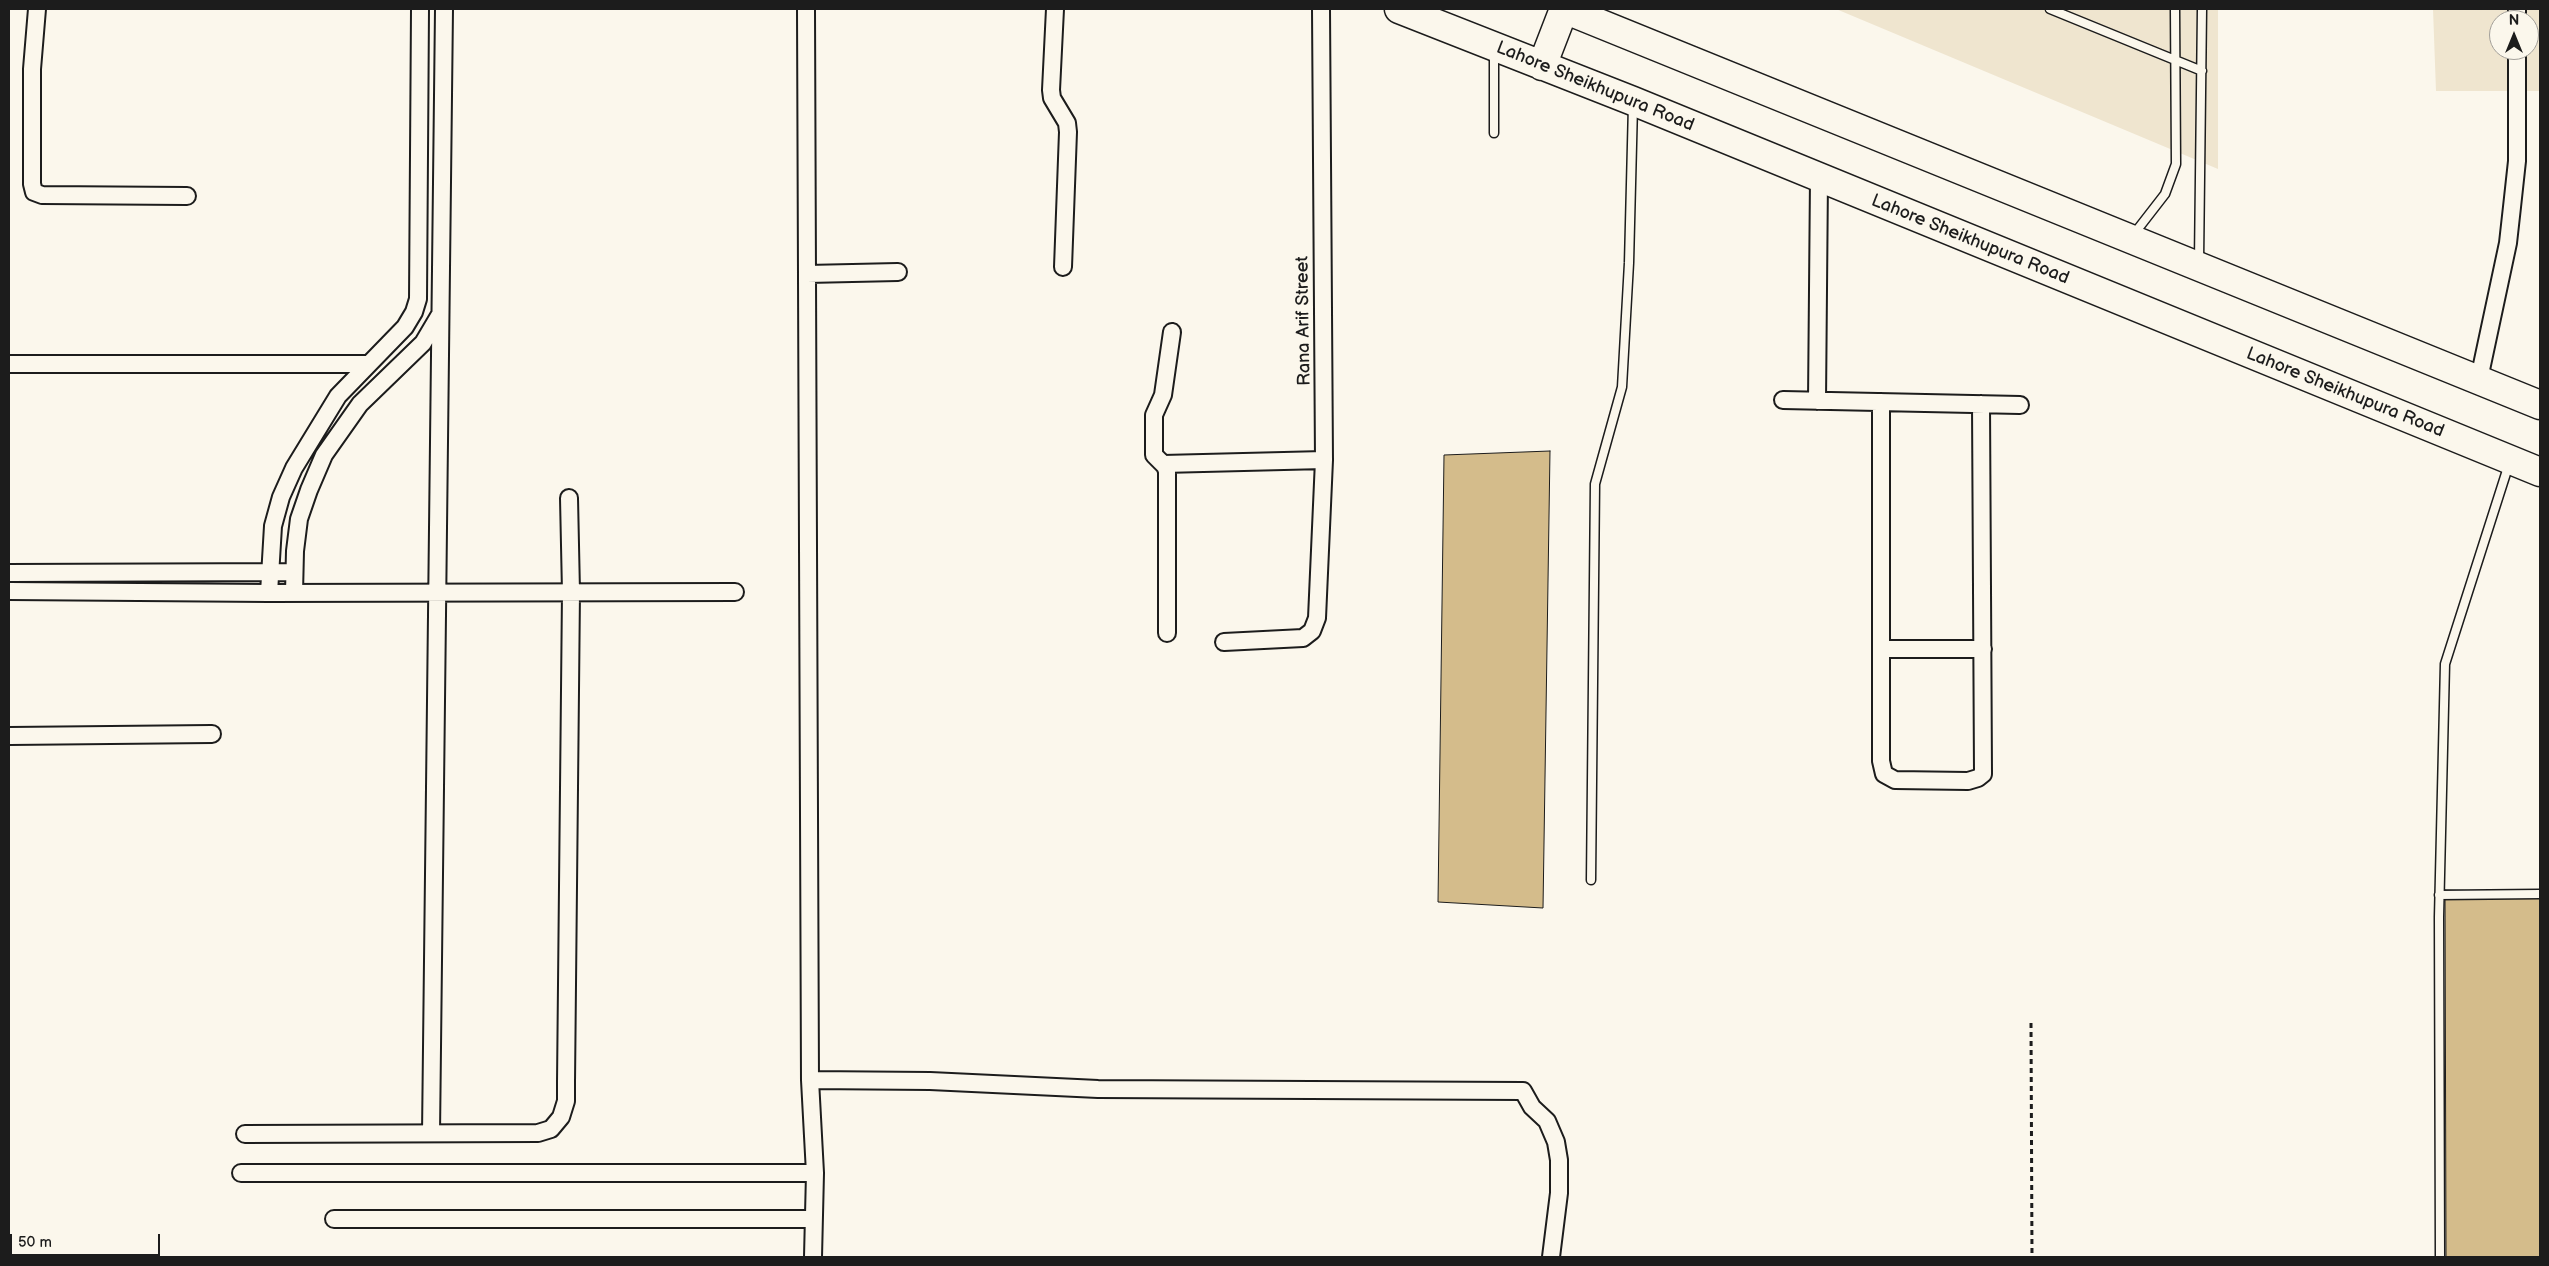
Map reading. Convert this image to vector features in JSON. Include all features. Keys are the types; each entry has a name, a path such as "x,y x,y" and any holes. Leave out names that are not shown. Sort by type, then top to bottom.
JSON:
{"highway":[{"name":"Lahore Sheikhupura Road","path":"1399,9 1633,101 2540,472"},
{"path":"1542,66 1564,9 2540,404"}],"street":[{"path":"37,9 32,69 32,184 34,192 42,195 187,196"},
{"path":"269,593 273,526 287,481 310,438 332,404 367,364 405,327 414,312 418,298 420,9"},
{"path":"431,1133 444,9"},
{"path":"806,9 810,1080 815,1173 812,1257"},
{"path":"1055,9 1051,90 1052,98 1067,123 1068,132 1063,267"},
{"name":"Rana Arif Street","path":"1224,642 1303,638 1312,631 1317,618 1324,460 1321,9"},
{"path":"2479,380 2508,243 2517,161 2517,60"},
{"path":"1817,401 1819,178"},
{"path":"807,274 898,272"},
{"path":"294,593 299,519 324,455 360,404 424,343 440,314"},
{"path":"1167,633 1167,471 1154,455 1154,415 1163,395 1172,332"},
{"path":"9,364 367,364"},
{"path":"1783,400 2020,405"},
{"path":"1881,402 1881,761 1884,774 1895,780 1968,781 1978,778 1983,771 1981,404"},
{"path":"1163,464 1324,460"},
{"path":"245,1134 544,1132 557,1124 564,1110 566,1082 571,592 570,498"},
{"path":"9,573 294,572"},
{"path":"9,591 269,593 735,592"},
{"path":"1881,649 1983,649"},
{"path":"9,736 212,734"},
{"path":"810,1080 930,1081 1098,1089 1523,1091 1532,1108 1547,1121 1557,1151 1559,1193 1551,1257"},
{"path":"241,1174 815,1173"},
{"path":"334,1219 812,1219"}],"lane":[{"path":"2050,9 2202,71"},
{"path":"2131,238 2165,194 2174,174 2177,156 2175,9"},
{"path":"2199,265 2202,9"},
{"path":"1494,46 1494,133"},
{"path":"1591,880 1595,484 1622,387 1633,101"},
{"path":"2440,1257 2439,895 2445,664 2510,460"},
{"path":"2439,895 2540,894"}],"path":[{"path":"2031,1023 2032,1257"}],"shaded area":[{"path":"1836,9 2218,9 2218,169"},
{"path":"2433,9 2540,9 2540,91 2436,91"}],"building":[{"path":"1550,451 1543,908 1438,902 1444,455"},
{"path":"2445,890 2540,892 2540,1257 2446,1257"}]}
